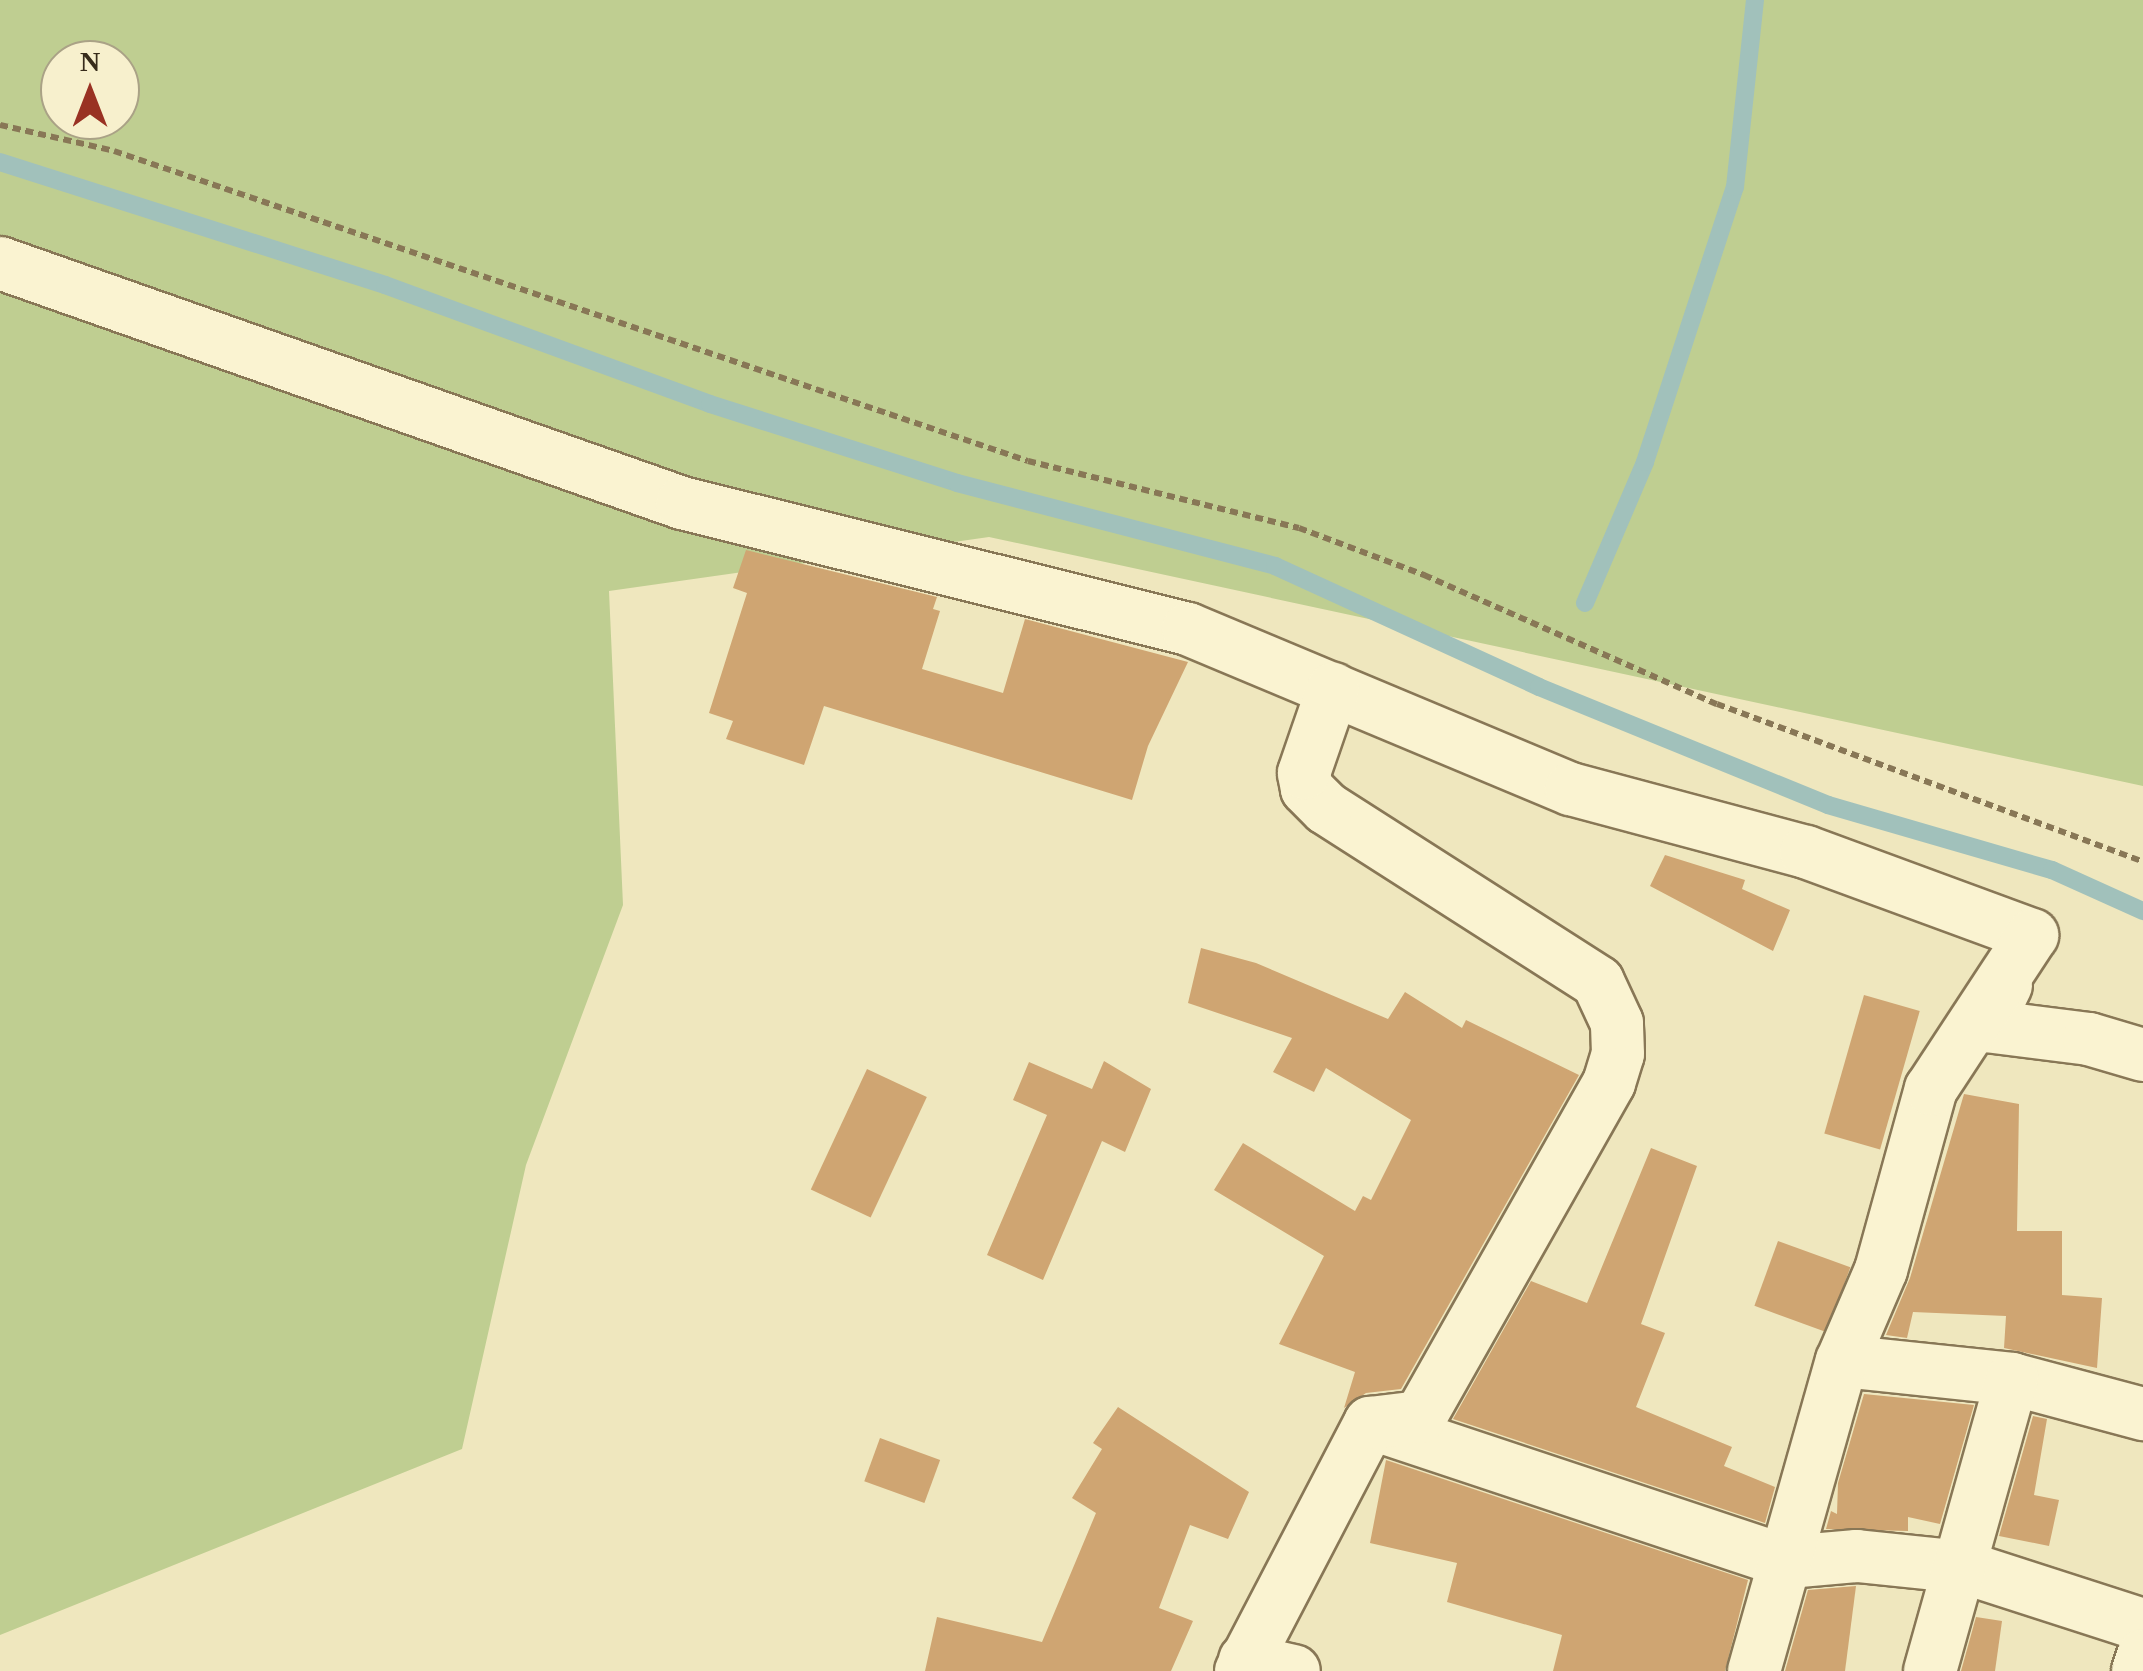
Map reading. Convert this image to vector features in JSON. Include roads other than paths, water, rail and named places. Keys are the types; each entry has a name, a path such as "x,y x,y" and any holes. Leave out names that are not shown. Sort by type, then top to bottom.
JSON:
{"street":[{"path":"0,263 682,503 1188,628 1571,788 1806,852 2032,935"},
{"path":"1333,689 1304,773 1307,788 1326,808 1598,982 1617,1023 1618,1054 1609,1083 1420,1417 1370,1423"},
{"path":"2032,935 1986,1026 2089,1039 2143,1055"},
{"path":"1754,1671 1842,1361 1881,1270 1942,1064 2032,935"},
{"path":"1842,1361 2012,1379 2143,1414"},
{"path":"1930,1671 1963,1567 2012,1379"},
{"path":"1370,1423 1788,1562 1857,1556 1963,1567 2143,1625"},
{"path":"1260,1667 1370,1423"},
{"path":"2138,1671 2143,1656"}],"waterway":[{"path":"1585,603 1645,462 1735,187 1755,0"},
{"path":"0,162 385,285 710,404 957,483 1275,566 1539,687 1828,805 2052,870 2143,911"}]}
